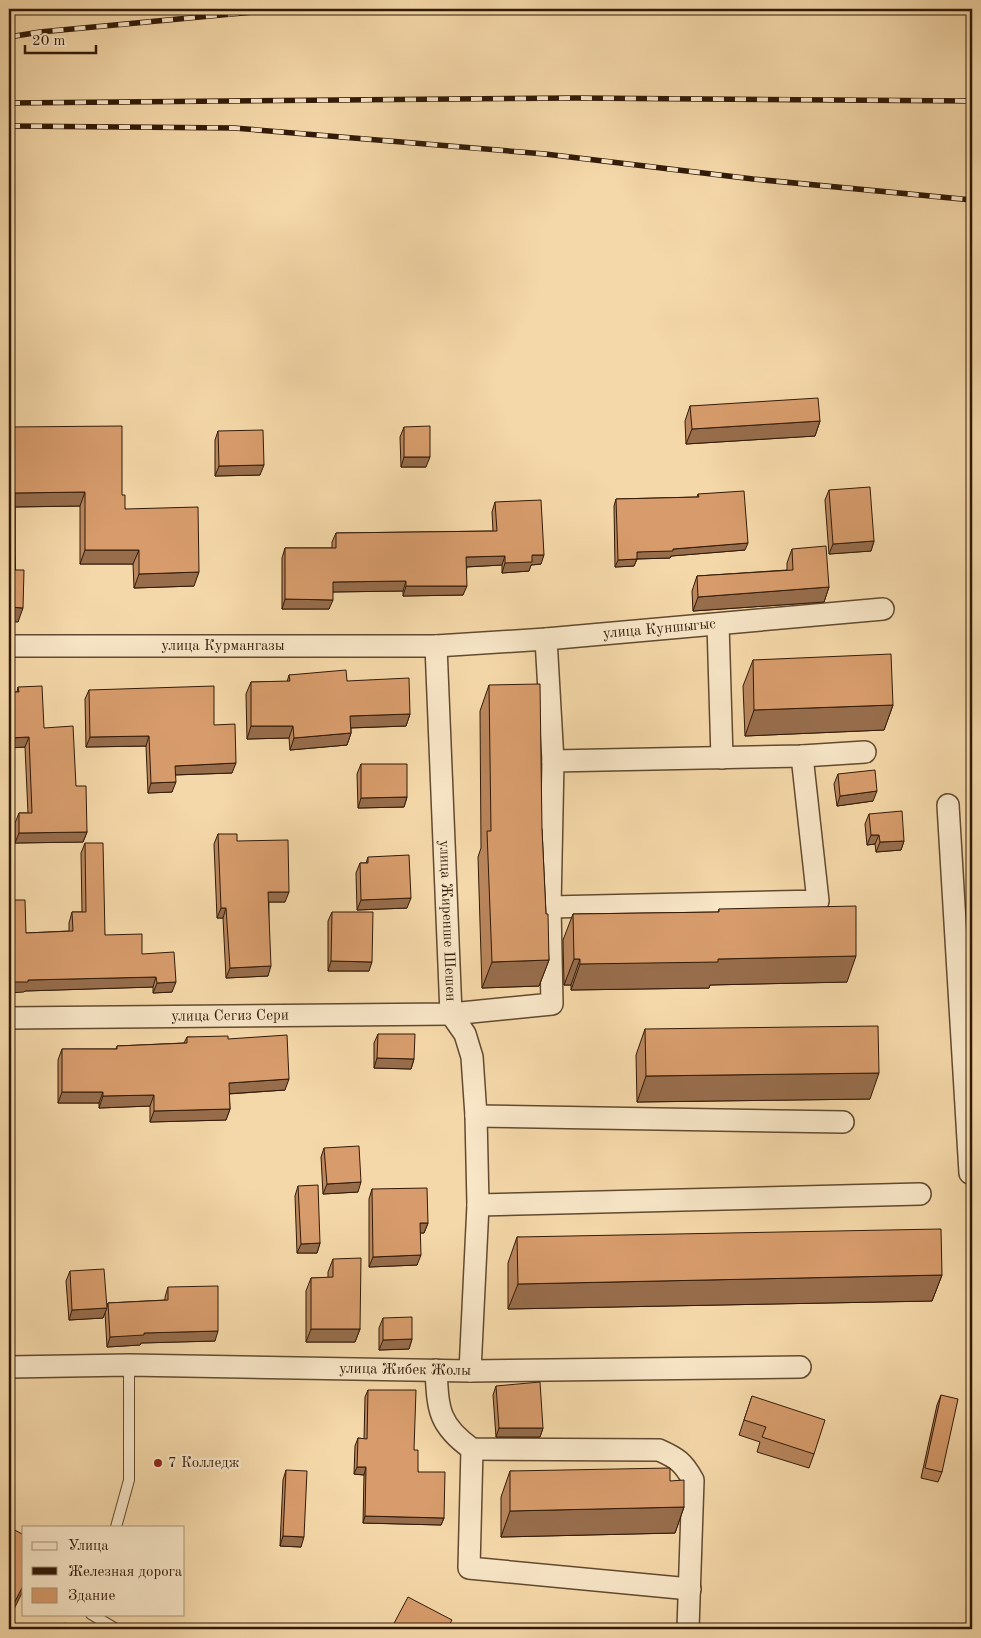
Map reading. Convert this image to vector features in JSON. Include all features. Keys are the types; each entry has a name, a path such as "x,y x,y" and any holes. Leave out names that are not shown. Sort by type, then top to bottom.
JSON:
{"street":[{"name":"улица Куншыгыс","path":"436,646 546,639 883,609"},
{"path":"718,624 722,758"},
{"path":"546,639 553,761 550,907 818,901 802,756"},
{"name":"улица Курмангазы","path":"9,646 436,646"},
{"name":"улица Жиренше Шешен","path":"436,646 452,1014 465,1034 472,1058 476,1116 478,1205 470,1371"},
{"path":"553,761 802,756 865,752"},
{"path":"948,805 970,1173 972,1173"},
{"name":"улица Сегиз Сери","path":"9,1018 452,1014 552,1004 550,907"},
{"path":"476,1116 843,1122"},
{"path":"478,1205 920,1194"},
{"name":"улица Жибек Жолы","path":"9,1367 129,1365 470,1371 800,1367"},
{"path":"436,1370 437,1404 446,1422 458,1439 472,1449 658,1450 675,1458 685,1466 693,1480 688,1629"},
{"path":"472,1449 469,1568 690,1589"}],"lane":[{"path":"116,1526 129,1480 129,1365"},
{"path":"94,1616 116,1629"}],"building":[{"path":"818,398 820,421 692,429 690,406"},
{"path":"122,426 122,495 125,495 125,509 198,507 199,572 139,574 139,550 85,550 85,492 15,493 15,570 24,570 23,608 9,607 9,427"},
{"path":"430,426 430,457 404,457 404,427"},
{"path":"263,430 264,465 219,466 218,431"},
{"path":"870,487 874,541 833,544 829,490"},
{"path":"744,491 748,543 673,549 673,551 637,552 637,559 618,560 616,499 699,497 698,494"},
{"path":"541,500 544,555 532,555 532,562 505,563 505,556 466,557 467,586 406,586 406,581 333,582 333,600 285,599 285,548 336,548 336,533 497,531 495,502"},
{"path":"826,546 829,587 698,597 697,576 793,570 792,549"},
{"path":"891,654 893,705 754,710 753,660"},
{"path":"346,670 347,681 409,678 410,714 350,716 351,733 294,738 293,726 251,726 251,682 290,681 289,675"},
{"path":"540,684 542,829 549,960 492,962 487,831 491,831 489,685"},
{"path":"42,686 44,728 73,726 76,786 86,786 87,832 19,833 19,813 32,813 29,737 9,738 9,692 19,692 18,687"},
{"path":"214,686 214,725 235,724 236,763 175,766 176,782 151,783 149,736 90,737 89,690"},
{"path":"361,764 407,764 407,797 361,798"},
{"path":"875,770 877,791 840,796 838,774"},
{"path":"902,811 904,841 880,842 879,835 871,835 869,814"},
{"path":"218,834 237,834 237,841 288,840 289,892 268,892 271,966 230,968 226,908 221,908"},
{"path":"85,843 103,843 105,935 142,934 142,954 174,952 176,982 157,983 156,977 9,982 9,900 25,900 26,933 73,931 72,912 86,912"},
{"path":"409,855 411,898 361,900 360,863 368,863 368,857"},
{"path":"856,906 856,956 718,959 718,962 580,964 580,959 574,959 573,914 719,912 719,909"},
{"path":"332,912 373,912 372,962 331,961"},
{"path":"878,1026 879,1073 646,1076 645,1029"},
{"path":"378,1034 415,1034 414,1059 377,1058"},
{"path":"287,1035 289,1079 229,1083 230,1109 154,1111 154,1095 103,1096 103,1092 62,1092 62,1049 117,1049 117,1046 187,1043 187,1037 228,1036 228,1039"},
{"path":"9,1053 12,1053 14,1110 9,1111"},
{"path":"359,1146 361,1182 327,1184 324,1148"},
{"path":"318,1185 320,1243 301,1244 298,1186"},
{"path":"427,1188 428,1223 420,1223 421,1255 373,1257 372,1189"},
{"path":"941,1229 942,1275 518,1284 517,1237"},
{"path":"361,1258 360,1329 311,1329 311,1278 333,1277 333,1259"},
{"path":"104,1269 107,1308 72,1310 70,1271"},
{"path":"218,1286 218,1331 144,1333 144,1335 110,1337 108,1303 168,1300 168,1287"},
{"path":"9,1292 14,1292 14,1332 9,1332"},
{"path":"412,1317 412,1339 383,1340 383,1318"},
{"path":"540,1382 543,1428 499,1428 496,1386"},
{"path":"368,1390 416,1390 414,1450 418,1450 418,1472 445,1472 444,1518 365,1516 366,1467 357,1467 358,1438 367,1439"},
{"path":"941,1395 958,1399 942,1472 925,1468"},
{"path":"752,1396 825,1420 814,1454 762,1437 766,1427 744,1420"},
{"path":"670,1468 670,1481 684,1480 684,1507 510,1511 510,1471"},
{"path":"286,1470 307,1471 304,1537 283,1536"},
{"path":"9,1527 22,1534 22,1588 9,1613"},
{"path":"408,1597 452,1620 447,1629 391,1629"},
{"path":"65,1623 77,1629 62,1629"}],"railway":[{"path":"9,37 40,32 286,9"},
{"path":"9,103 575,98 972,101"},
{"path":"9,126 234,128 545,154 753,179 972,200"}],"place":[{"name":"7 Колледж","path":"158,1463"}]}
